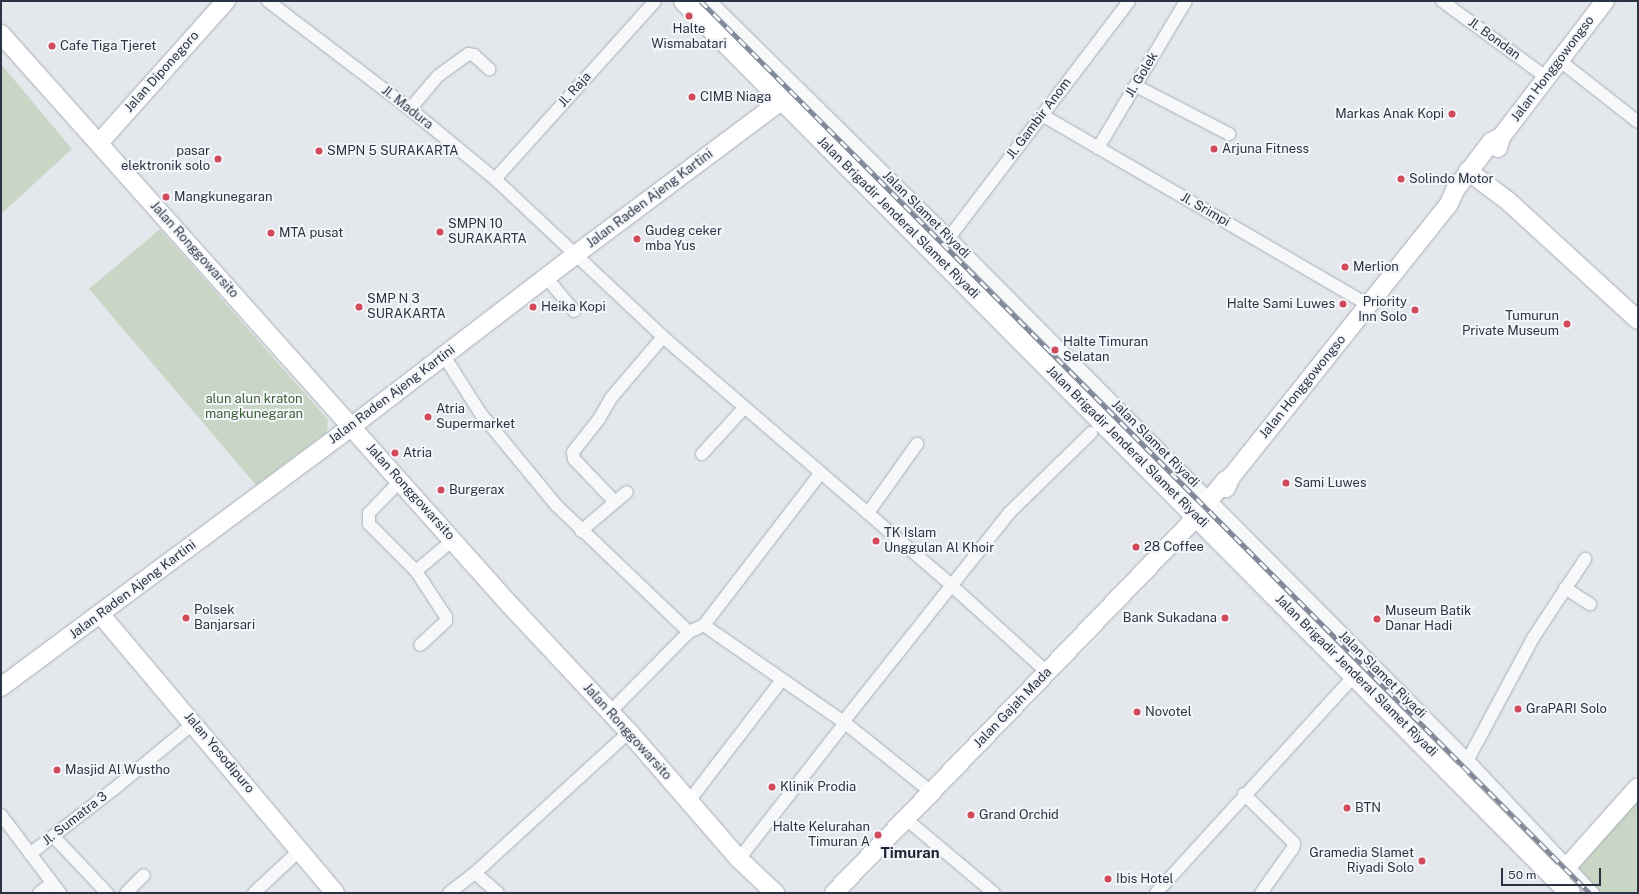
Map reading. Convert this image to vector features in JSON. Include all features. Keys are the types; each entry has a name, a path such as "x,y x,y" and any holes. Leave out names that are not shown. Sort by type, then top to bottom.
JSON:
{"main road":[{"name":"Jalan Diponegoro","path":"99,143 226,1"},
{"name":"Jalan Brigadir Jenderal Slamet Riyadi","path":"684,1 736,41 782,100 1195,519 1458,778 1562,873 1570,893"},
{"name":"Jalan Honggowongso","path":"1195,519 1211,502 1224,481 1231,477 1449,204 1462,195 1475,171 1498,148 1501,137 1605,1"},
{"name":"Jalan Ronggowarsito","path":"1,34 351,427 629,732 739,859 775,893"},
{"name":"Jalan Raden Ajeng Kartini","path":"1,686 101,615 351,427 575,255 782,100"},
{"path":"1475,171 1638,320"},
{"name":"Jalan Gajah Mada","path":"834,893 1195,519"},
{"name":"Jalan Yosodipuro","path":"101,615 194,723 335,893"},
{"path":"1562,873 1638,787"}],"street":[{"name":"Jl. Madura","path":"268,1 410,109 495,179 663,337 820,474 868,513 951,585 1047,672"},
{"name":"Jl. Raja","path":"495,179 655,1"},
{"name":"Jalan Slamet Riyadi","path":"710,1 736,41 949,237 1468,760 1562,873 1593,893"},
{"name":"Jl. Gambir Anom","path":"935,256 1129,1"},
{"name":"Jl. Bondan","path":"1442,1 1546,77"},
{"name":"Jl. Golek","path":"1098,148 1136,86 1181,3"},
{"path":"410,109 438,76 468,54 474,55 489,69"},
{"path":"1559,60 1638,122"},
{"path":"1136,86 1229,134"},
{"name":"Jl. Srimpi","path":"1042,115 1369,304"},
{"path":"546,277 574,311"},
{"path":"615,502 574,458 573,452 600,419 612,398 663,337"},
{"path":"444,356 481,414 522,466 581,531 689,632"},
{"path":"702,454 744,408"},
{"path":"739,859 844,722 1009,513 1091,433"},
{"path":"868,513 917,444"},
{"path":"610,712 689,632 704,625 820,474"},
{"path":"400,481 367,517 369,524 416,571 446,617 446,621 420,645"},
{"path":"581,531 627,492"},
{"path":"416,571 453,540"},
{"path":"1458,778 1533,638 1585,559"},
{"path":"1565,588 1590,604"},
{"path":"704,625 781,680 844,722 931,792"},
{"path":"1156,893 1244,794 1355,676"},
{"path":"689,801 781,680"},
{"name":"Jl. Sumatra 3","path":"30,854 150,761 194,723"},
{"path":"449,893 475,873 629,732"},
{"path":"1244,794 1294,844 1261,893"},
{"path":"1,815 60,893"},
{"path":"906,819 994,893"},
{"path":"53,836 107,893"},
{"path":"254,893 300,850"},
{"path":"475,873 498,893"},
{"path":"126,893 144,874"},
{"path":"40,893 52,883"}],"green space":[{"path":"1,64 72,149 1,214"},
{"name":"alun alun kraton mangkunegaran","path":"160,229 328,420 327,432 256,485 89,289"},
{"path":"1638,797 1638,893 1600,893 1581,874 1579,868"}],"railway":[{"path":"701,1 1590,893"}],"place":[{"name":"Halte Wismabatari","path":"689,16"},
{"name":"Cafe Tiga Tjeret","path":"52,46"},
{"name":"CIMB Niaga","path":"692,97"},
{"name":"Markas Anak Kopi","path":"1452,114"},
{"name":"Arjuna Fitness","path":"1214,149"},
{"name":"SMPN 5 SURAKARTA","path":"319,151"},
{"name":"pasar elektronik solo","path":"218,159"},
{"name":"Solindo Motor","path":"1401,179"},
{"name":"Mangkunegaran","path":"166,197"},
{"name":"SMPN 10 SURAKARTA","path":"440,232"},
{"name":"MTA pusat","path":"271,233"},
{"name":"Gudeg ceker mba Yus","path":"637,239"},
{"name":"Merlion","path":"1345,267"},
{"name":"Halte Sami Luwes","path":"1343,304"},
{"name":"SMP N 3 SURAKARTA","path":"359,307"},
{"name":"Heika Kopi","path":"533,307"},
{"name":"Priority Inn Solo","path":"1415,310"},
{"name":"Tumurun Private Museum","path":"1567,324"},
{"name":"Halte Timuran Selatan","path":"1055,350"},
{"name":"Atria Supermarket","path":"428,417"},
{"name":"Atria","path":"395,453"},
{"name":"Sami Luwes","path":"1286,483"},
{"name":"Burgerax","path":"441,490"},
{"name":"TK Islam Unggulan Al Khoir","path":"876,541"},
{"name":"28 Coffee","path":"1136,547"},
{"name":"Polsek Banjarsari","path":"186,618"},
{"name":"Bank Sukadana","path":"1225,618"},
{"name":"Museum Batik Danar Hadi","path":"1377,619"},
{"name":"GraPARI Solo","path":"1518,709"},
{"name":"Novotel","path":"1137,712"},
{"name":"Masjid Al Wustho","path":"57,770"},
{"name":"Klinik Prodia","path":"772,787"},
{"name":"BTN","path":"1347,808"},
{"name":"Grand Orchid","path":"971,815"},
{"name":"Halte Kelurahan Timuran A","path":"878,835"},
{"name":"Gramedia Slamet Riyadi Solo","path":"1422,861"},
{"name":"Ibis Hotel","path":"1108,879"}],"district":[{"name":"Timuran","path":"910,853"}]}
